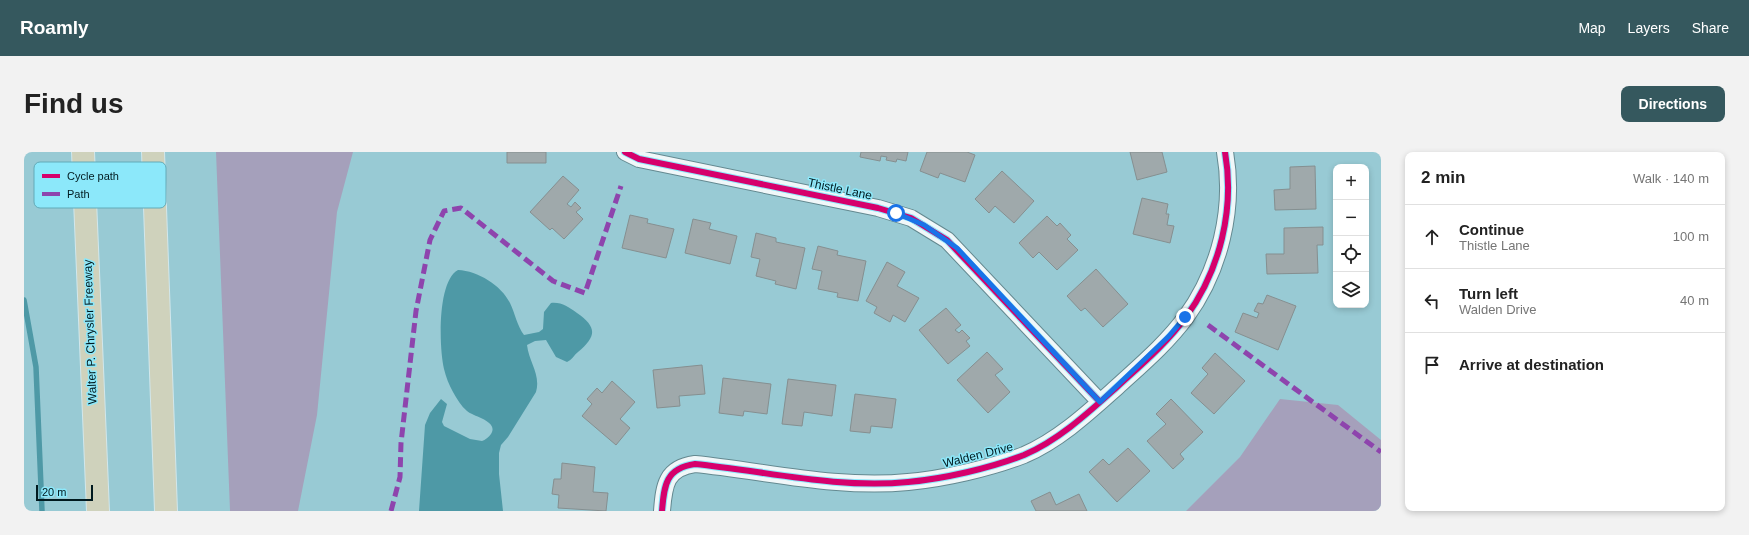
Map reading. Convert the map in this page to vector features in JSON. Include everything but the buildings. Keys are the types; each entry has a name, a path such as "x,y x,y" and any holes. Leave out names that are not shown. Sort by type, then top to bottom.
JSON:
{"highway":[{"name":"Walter P. Chrysler Freeway","path":"83,152 83,162"},
{"path":"153,152 153,162"},
{"name":"Walter P. Chrysler Freeway","path":"85,208 98,511"},
{"path":"155,208 166,511"}],"street":[{"name":"Thistle Lane","path":"625,152 639,159 878,208 896,213 924,225 957,248 1100,402"},
{"name":"Walden Drive","path":"662,511 664,489 674,471 683,465 695,464 859,483 884,484 910,482 986,467 1025,454 1047,443 1069,428 1100,402 1169,336 1185,317 1211,273 1220,247 1225,223 1228,189 1228,168 1225,152"}],"shaded area":[{"path":"216,152 353,152 337,212 317,415 298,511 230,511"},
{"path":"1280,399 1338,405 1381,440 1381,511 1186,511 1240,457"}],"water":[{"path":"458,270 481,276 501,290 510,303 524,335 539,332 543,329 544,312 551,303 562,304 577,313 588,323 592,332 589,341 572,359 567,362 556,357 546,340 535,341 527,345 536,374 537,386 536,392 508,437 501,445 499,453 499,474 503,511 419,511 425,425 430,413 441,399 447,404 442,422 444,426 470,439 482,441 491,434 493,430 489,423 470,413 461,405 450,387 444,369 441,346 441,316 443,301 446,287 451,277"}],"waterway":[{"path":"24,300 36,367 42,511"}],"marked path":[{"path":"391,511 400,477 401,443 416,311 430,240 444,211 461,208 553,281 585,293 621,186"},
{"path":"1208,325 1381,452"}],"cycle path":[{"path":"625,152 639,159 878,208 911,218 947,240 1100,402"},
{"path":"662,511 664,493 668,479 678,469 695,464 828,481 881,484 922,481 951,476 1024,455 1049,442 1084,416 1153,354 1179,327 1198,299 1216,259 1226,217 1228,174 1225,152"}],"route":[{"path":"896,213 924,225 957,248 1100,402 1138,368 1185,317"}]}
